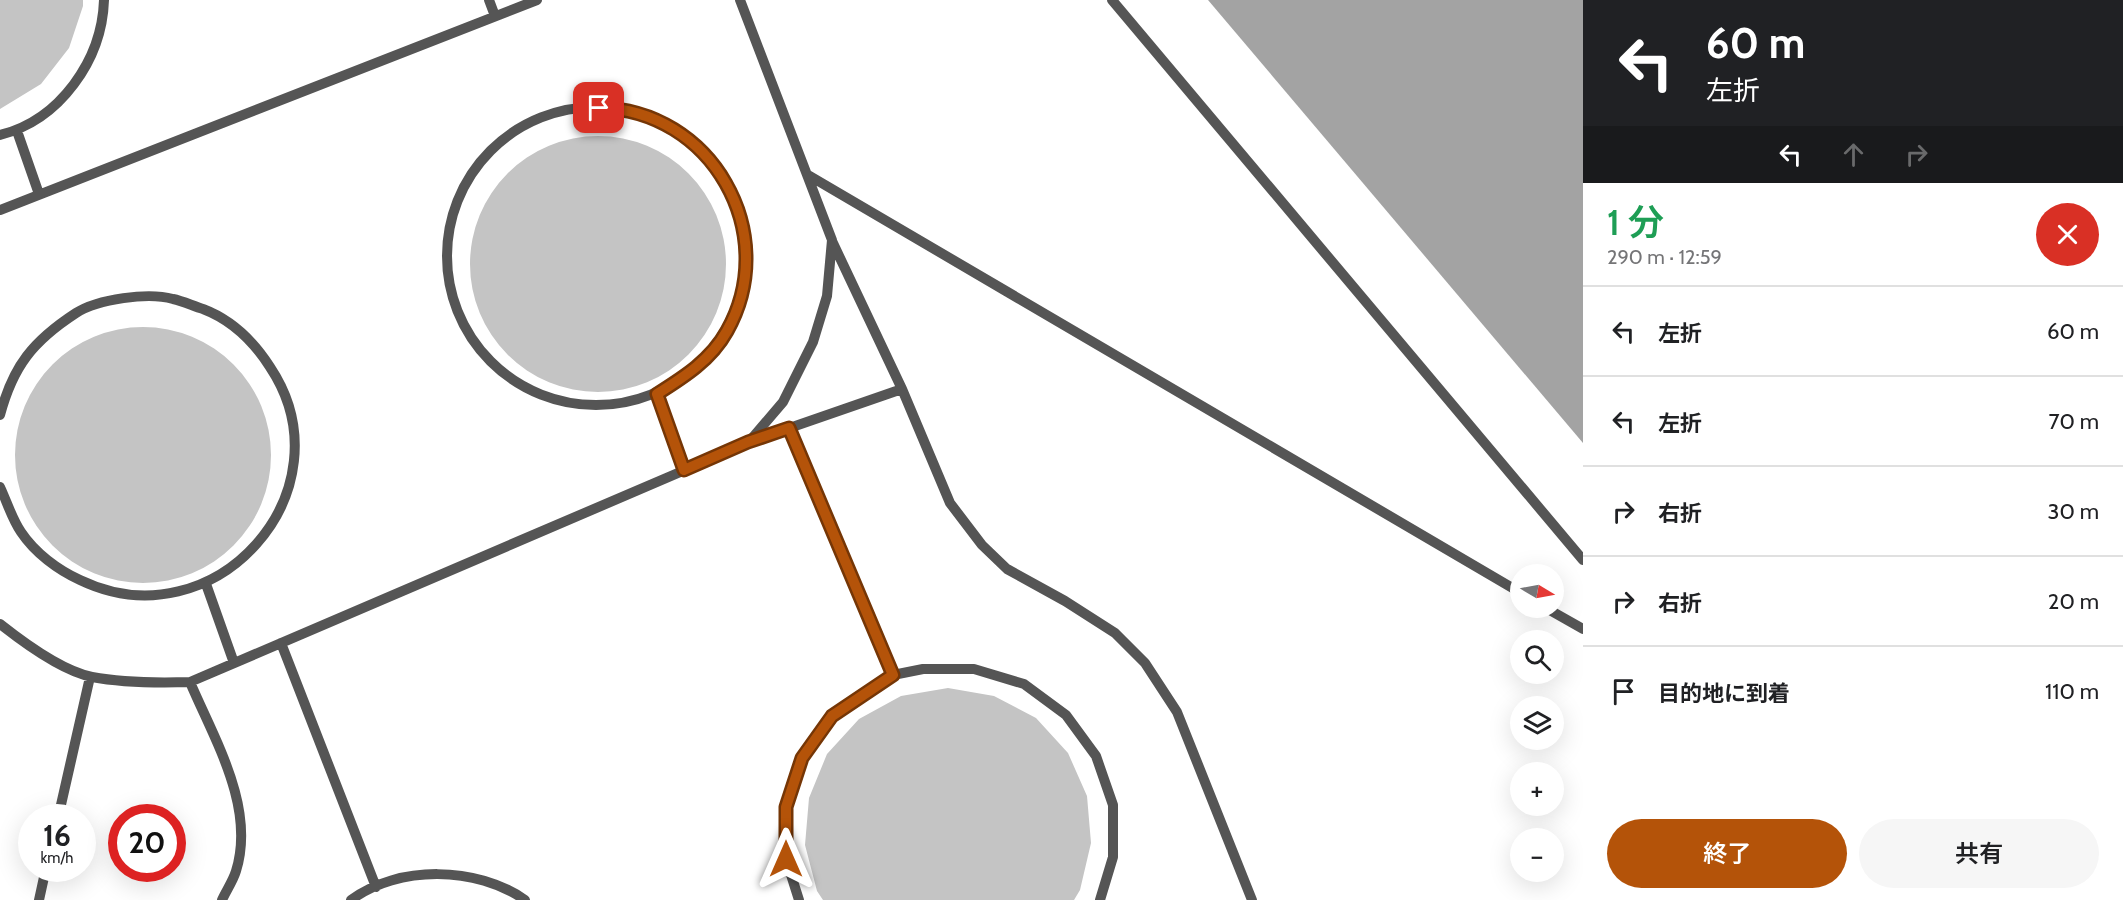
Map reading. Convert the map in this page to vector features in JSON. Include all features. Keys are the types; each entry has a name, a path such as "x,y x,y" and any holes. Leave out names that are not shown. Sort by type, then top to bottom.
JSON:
{"lane":[{"path":"0,135 17,131 57,105 87,67 103,23 104,0"},
{"path":"489,0 495,16"},
{"path":"0,210 537,0"},
{"path":"740,0 832,240 902,389 950,503 982,545 1008,569 1116,633 1145,663 1177,712 1252,900"},
{"path":"1112,0 1583,560"},
{"path":"575,107 623,108 668,124 687,138 705,153 732,193 745,238 743,286 727,331 697,368 657,394 607,407 556,402 510,380 473,343 452,296 447,245 459,195 488,152 530,122 575,107"},
{"path":"17,131 39,195"},
{"path":"808,175 1510,587"},
{"path":"748,442 783,402 813,342 827,296 832,240"},
{"path":"0,416 8,385 36,342 78,312 123,297 171,298 216,314 254,343 280,382 294,428 292,476 275,521 245,558 206,584 156,597 104,592 58,570 22,533 0,487"},
{"path":"0,624 35,651 90,677 152,683 190,682 748,442 902,389"},
{"path":"657,394 684,470"},
{"path":"789,428 893,675"},
{"path":"206,584 234,663"},
{"path":"1564,618 1583,629"},
{"path":"281,643 376,887"},
{"path":"799,900 786,859 786,807 802,758 832,716 893,675 923,669 974,669 1024,684 1066,715 1096,756 1113,805 1113,857 1100,900"},
{"path":"61,804 90,677"},
{"path":"190,682 235,791 241,828 236,870 222,900"},
{"path":"351,900 362,892 411,876 463,875 512,891 525,900"},
{"path":"39,900 43,882"}],"shaded area":[{"path":"1208,0 1583,0 1583,443"}],"building":[{"path":"0,0 83,0 83,6 69,48 41,84 0,109"},
{"path":"598,136 635,142 658,151 679,165 697,183 716,215 723,239 726,264 720,301 711,324 697,345 679,363 647,382 623,389 598,392 561,386 538,377 517,363 499,345 480,313 473,289 470,264 476,227 485,204 499,183 517,165 549,146 573,139"},
{"path":"130,327 156,327 180,332 203,342 234,364 250,384 266,418 271,455 266,492 250,526 234,546 214,562 180,578 156,583 130,583 106,578 83,568 52,546 36,526 20,492 15,468 15,442 20,418 30,395 52,364 72,348 106,332"},
{"path":"948,688 994,696 1036,718 1068,753 1087,796 1091,843 1080,890 1074,900 823,900 817,891 805,845 809,798 827,754 859,719 901,696"}],"route":[{"path":"599,108 623,108 668,124 705,153 732,193 745,238 743,286 727,331 697,368 657,394 684,470 748,442 789,428 893,675 874,685 832,716 802,758 786,807 786,859"}]}
